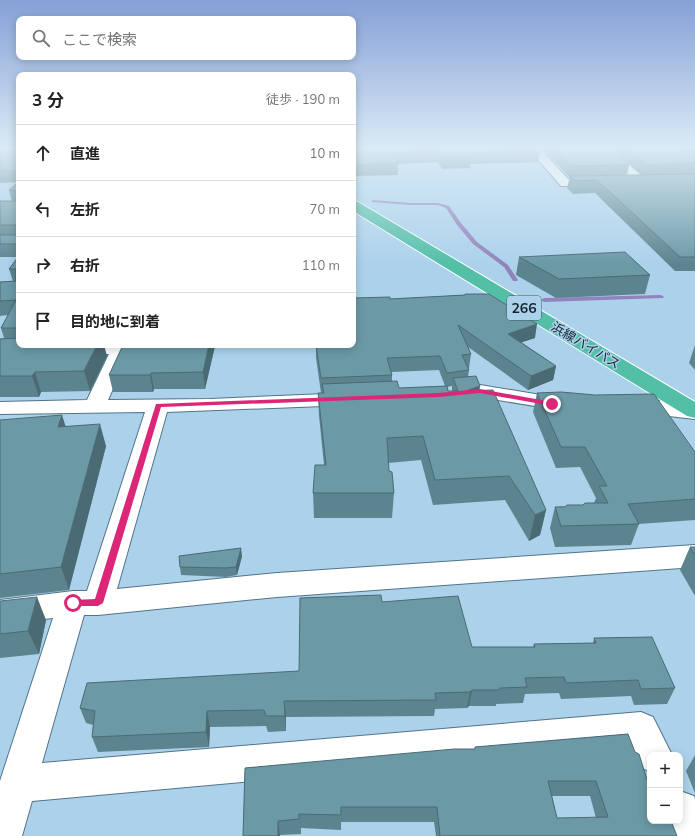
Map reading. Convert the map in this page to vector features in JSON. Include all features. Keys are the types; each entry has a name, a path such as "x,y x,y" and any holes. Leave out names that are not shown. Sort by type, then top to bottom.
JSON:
{"highway":[{"name":"浜線バイパス","path":"356,207 695,411"}],"street":[{"path":"60,350 121,348 95,406"},
{"path":"446,394 480,391 552,404 582,407"},
{"path":"0,408 158,405 368,398"},
{"path":"2,836 18,784 158,405"},
{"path":"613,407 652,406 695,411"},
{"path":"0,612 277,585 695,556"},
{"path":"18,784 641,729 652,752"},
{"path":"683,816 692,836"}],"building":[{"path":"14,186 16,186 16,191 9,190"},
{"path":"603,186 695,186 695,257 680,257"},
{"path":"0,201 16,201 16,225 0,225"},
{"path":"0,235 16,235 16,244 0,244"},
{"path":"625,252 650,275 559,279 519,257"},
{"path":"16,260 16,269 9,269"},
{"path":"16,281 16,300 0,301 0,282"},
{"path":"489,294 537,324 508,334 556,366 531,376 458,325 471,354 462,355 469,370 447,373 440,356 387,358 392,375 321,378 316,348 356,348 356,298 390,297 390,299"},
{"path":"16,300 16,328 1,328"},
{"path":"16,338 16,348 96,348 84,371 35,372 32,376 0,376 0,339"},
{"path":"122,348 208,348 203,372 151,373 150,375 109,375"},
{"path":"476,376 480,386 466,391 493,390 546,510 535,515 509,476 435,480 423,436 387,438 389,471 392,472 394,493 313,493 315,465 326,465 318,393 324,393 322,384 397,381 399,388 447,386 448,391 458,391 453,378"},
{"path":"561,392 595,395 654,394 695,452 695,499 628,504 639,524 561,526 555,507 583,505 585,503 608,503 599,486 607,486 585,447 561,447 537,393"},
{"path":"62,415 58,427 100,424 61,567 0,574 0,420"},
{"path":"690,547 695,547 695,556"},
{"path":"241,548 236,567 180,567 179,556"},
{"path":"381,595 382,602 458,596 472,647 535,647 534,644 596,643 594,638 652,637 675,688 641,689 638,680 566,683 564,677 525,678 527,687 500,688 499,690 472,690 470,692 435,693 436,700 284,701 285,716 266,716 264,710 207,711 206,732 92,737 95,711 80,708 87,683 299,671 300,598"},
{"path":"37,597 28,631 0,634 0,601"},
{"path":"628,734 635,752 639,754 647,779 647,824 672,824 677,836 440,836 437,807 341,807 341,815 299,814 299,819 278,821 278,836 243,836 245,768 454,749 475,749 475,747","holes":["548,781 596,781 608,817 557,818"]}],"waterway":[{"path":"373,201 410,204 438,204 448,207 459,224 475,243 506,266 515,280"},
{"path":"544,300 661,297"}],"route":[{"path":"73,603 98,603 158,405 439,395 480,391 552,404"}]}
